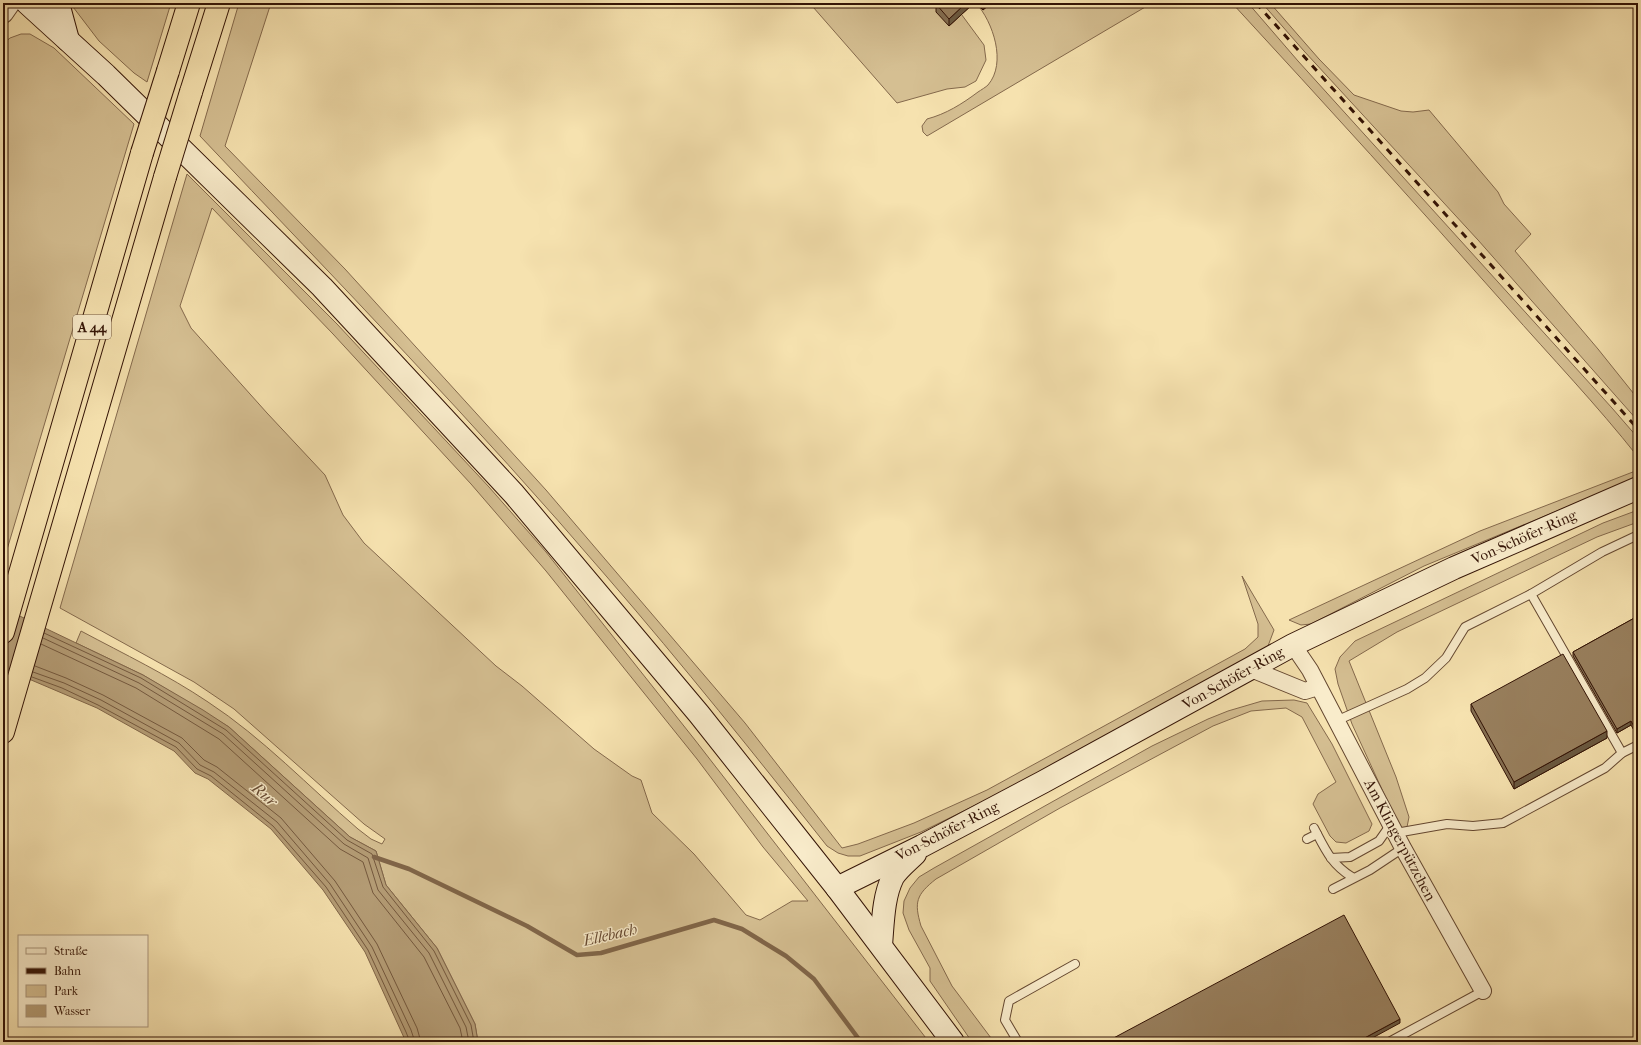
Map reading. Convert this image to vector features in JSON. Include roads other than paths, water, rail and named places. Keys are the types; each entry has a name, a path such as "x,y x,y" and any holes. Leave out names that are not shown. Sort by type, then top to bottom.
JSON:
{"highway":[{"name":"A 44","path":"3,632 142,153 189,3"},
{"name":"A 44","path":"3,732 165,177 219,3"}],"main road":[{"path":"27,3 106,75 322,287 514,494 699,714 837,888 953,1042"},
{"path":"58,3 68,40"},
{"name":"Von-Schöfer-Ring","path":"837,888 922,846 1294,645 1461,565 1638,488"},
{"path":"881,945 884,911 888,891 894,876 922,846"}],"street":[{"path":"3,13 10,3"},
{"name":"Am Klingerpützchen","path":"1294,645 1310,670 1403,848 1483,991"},
{"path":"1251,669 1305,691 1318,687"}],"lane":[{"path":"1336,720 1407,689 1426,678 1446,658 1465,627 1531,594 1602,552 1638,535"},
{"path":"1531,594 1622,753"},
{"path":"1331,858 1350,857 1379,842 1393,829 1447,824 1473,826 1503,823 1605,768 1622,753 1638,745"},
{"path":"1307,839 1316,831 1331,858 1340,869 1352,877"},
{"path":"1333,889 1352,877 1370,870 1403,848"},
{"path":"1018,1042 1005,1020 1009,1001 1075,964"},
{"path":"1389,1042 1483,991"}],"water":[{"name":"Rur","path":"3,608 143,675 203,710 229,727 350,837 376,851 386,885 437,948 475,1024 478,1042 406,1042 365,952 323,890 271,829 208,779 195,773 174,751 97,708 3,668"}],"waterway":[{"name":"Ellebach","path":"374,857 409,869 527,926 577,955 601,953 714,920 742,929 786,956 814,979 861,1042"}],"railway":[{"path":"1256,3 1638,429"}]}
